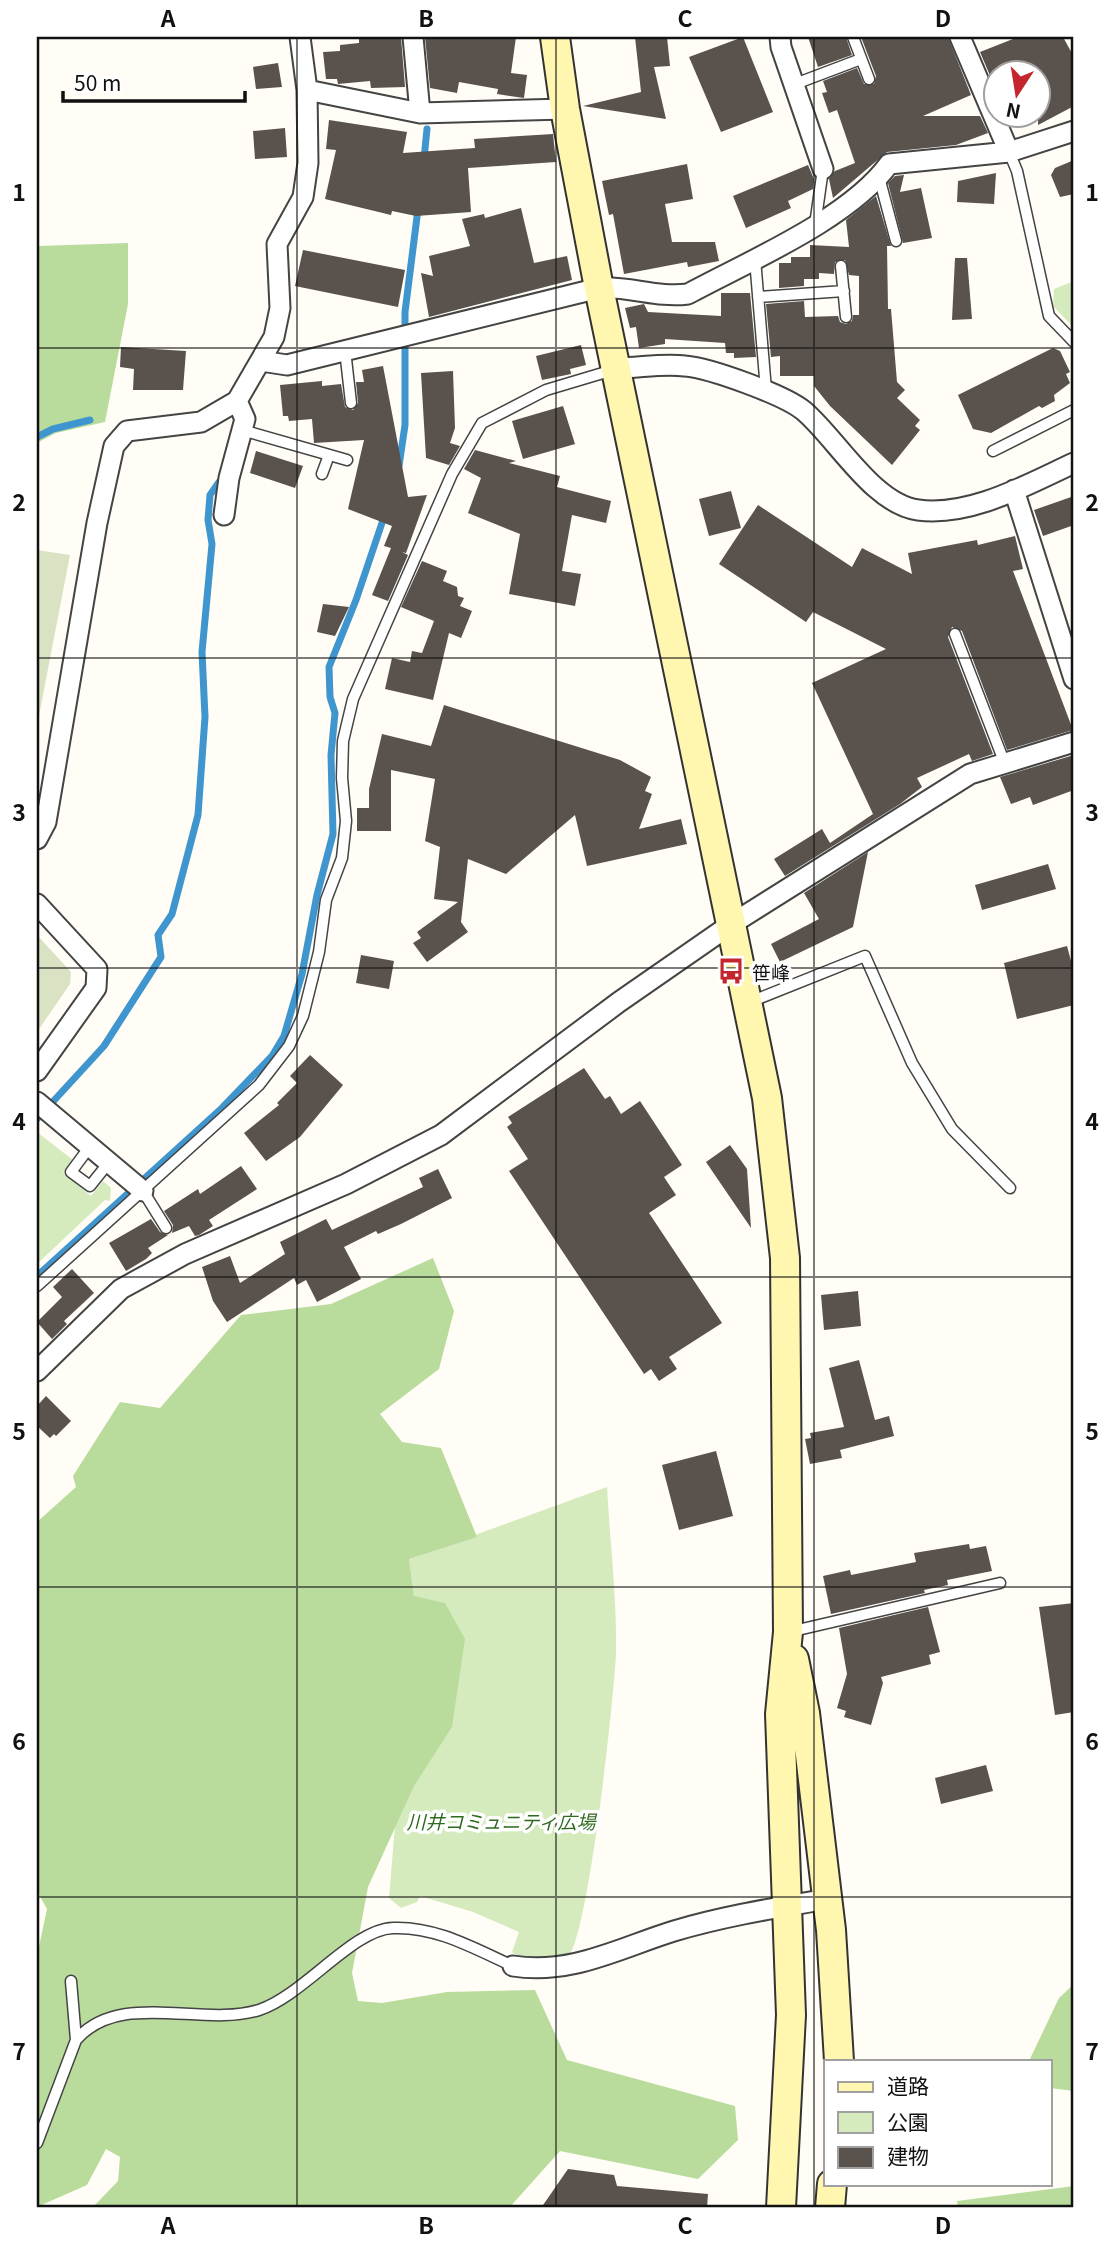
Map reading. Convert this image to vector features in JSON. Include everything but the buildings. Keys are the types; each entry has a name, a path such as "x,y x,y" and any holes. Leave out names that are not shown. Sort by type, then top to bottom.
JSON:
{"street":[{"path":"37,839 46,822 97,523 114,446 127,431 201,422 237,401 274,337 280,308 277,244 303,197 308,163 307,90 300,37"},
{"path":"413,37 420,113"},
{"path":"555,37 565,109 599,288 767,1098 785,1258 788,1632 780,1714 792,2015 780,2208"},
{"path":"780,37 780,47 823,169"},
{"path":"960,37 1009,152"},
{"path":"307,90 420,113 565,109"},
{"path":"261,361 287,365 599,288 616,287 666,297 688,294 814,225 879,177 889,164 1009,152 1074,131"},
{"path":"616,369 686,366 766,391 803,410 885,496 917,510 957,508 1014,491 1074,463"},
{"path":"224,514 229,478 245,419 237,401"},
{"path":"1014,491 1074,679"},
{"path":"37,1371 121,1289 183,1252 346,1184 441,1135 619,1002 730,925 970,774 1074,742"},
{"path":"37,904 97,969 96,988 37,1071"},
{"path":"37,1102 110,1160 143,1191"},
{"path":"788,1632 805,1713 827,1899 839,2060"},
{"path":"513,1966 533,1969 568,1967 675,1931 751,1911 827,1899"},
{"path":"830,2208 832,2186"}],"lane":[{"path":"853,37 869,79"},
{"path":"795,84 861,59"},
{"path":"1009,152 1017,171 1049,316 1074,342"},
{"path":"814,225 823,169"},
{"path":"879,177 896,241"},
{"path":"755,258 766,391"},
{"path":"841,266 846,317"},
{"path":"758,297 844,291"},
{"path":"345,350 351,403"},
{"path":"37,1286 259,1085 289,1046 303,1016 318,952 326,900 341,858 346,821 342,778 344,741 353,699 452,474 482,423 546,390 616,369"},
{"path":"993,451 1074,410"},
{"path":"242,430 347,460"},
{"path":"322,474 330,455"},
{"path":"955,634 1005,764"},
{"path":"747,1003 865,956 912,1063 952,1129 1010,1188"},
{"path":"91,1145 71,1172 90,1186 110,1160"},
{"path":"143,1191 166,1228"},
{"path":"788,1632 1000,1583"},
{"path":"37,2143 76,2040 87,2027 115,2017 145,2013 215,2014 257,2011 290,1996 363,1938 390,1927 433,1931 513,1966"},
{"path":"71,1981 76,2040"}],"green space":[{"path":"37,234 39,246 128,243 128,304 105,422 56,433 37,443"},
{"path":"1074,281 1074,328 1053,306 1054,289"},
{"path":"37,550 70,555 37,726"},
{"path":"37,935 71,972 70,984 37,1032"},
{"path":"37,1132 73,1160 63,1173 91,1196 103,1181 111,1188 110,1201 105,1200 37,1264"},
{"path":"433,1258 454,1311 439,1369 380,1414 402,1442 441,1448 477,1537 409,1559 414,1596 445,1603 465,1639 452,1727 414,1786 368,1887 352,1973 358,2001 382,2003 447,1992 535,1990 567,2060 735,2106 738,2140 698,2179 560,2151 509,2208 92,2208 118,2181 120,2157 106,2149 87,2185 37,2207 37,1956 47,1909 37,1891 37,1522 76,1487 73,1476 120,1402 160,1408 241,1315 331,1304"},
{"name":"川井コミュニティ広場","path":"607,1487 616,1652 592,1863 576,1940 568,1956 555,1961 540,1961 512,1952 519,1932 473,1912 420,1896 417,1902 401,1908 389,1898 414,1596 409,1559"},
{"path":"1074,1984 1074,2091 1052,2088 1052,2060 1029,2060 1059,1998"},
{"path":"1074,2186 1074,2208 958,2208 957,2201"}],"waterway":[{"path":"424,159 427,129"},
{"path":"399,466 405,425 405,312 418,209"},
{"path":"37,437 53,429 90,420"},
{"path":"37,1119 104,1046 161,957 158,935 172,914 198,815 205,717 202,652 212,544 208,520 210,495 219,482"},
{"path":"37,1276 222,1108 272,1056 284,1036 302,974 317,895 333,834 331,755 335,713 330,697 329,667 356,600 385,514"}],"place":[{"name":"笹峰","path":"731,971"}]}
